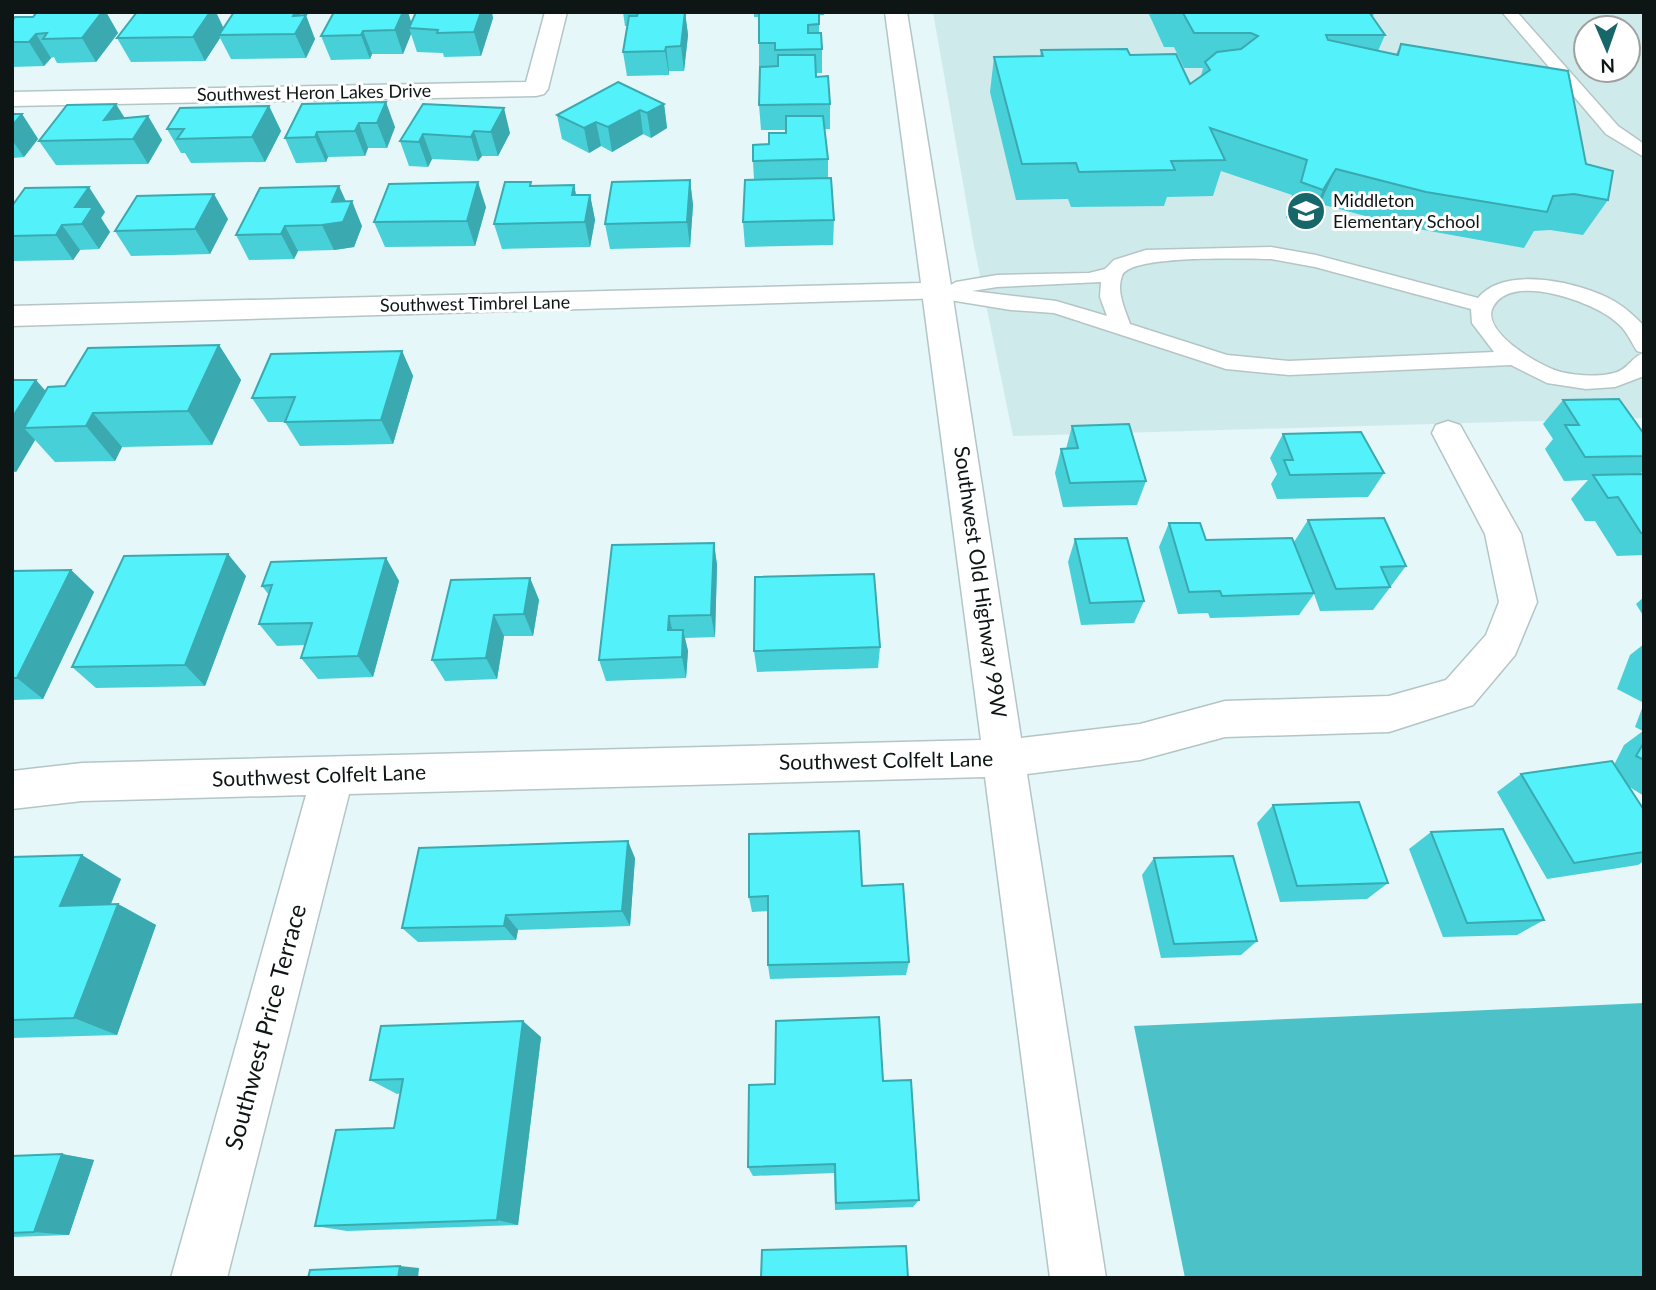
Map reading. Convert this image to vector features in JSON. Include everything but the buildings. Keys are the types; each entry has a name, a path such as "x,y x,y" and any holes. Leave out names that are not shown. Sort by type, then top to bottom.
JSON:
{"street":[{"name":"Southwest Heron Lakes Drive","path":"12,99 536,89 556,12"},
{"name":"Southwest Old Highway 99W","path":"896,12 1006,758 1078,1278"},
{"name":"Southwest Timbrel Lane","path":"12,316 937,292"},
{"name":"Southwest Colfelt Lane","path":"12,790 82,782 1006,758 1140,742 1224,719 1389,714 1459,693 1501,644 1518,602 1503,534 1448,433"},
{"name":"Southwest Price Terrace","path":"199,1278 333,775"}],"lane":[{"path":"1509,12 1612,130 1644,152"},
{"path":"937,292 997,281 1089,279 1112,274 1121,264 1146,256 1271,253 1316,261 1483,306"},
{"path":"1112,274 1110,297 1121,327"},
{"path":"1644,346 1641,337 1621,315 1595,299 1565,289 1517,286 1495,293 1483,306 1482,321 1486,332 1511,358 1549,376 1586,383 1624,379 1642,366 1644,360"},
{"path":"937,292 1011,304 1056,307 1226,362 1289,368 1511,358"}],"shaded area":[{"name":"Middleton Elementary School","path":"933,12 1644,12 1644,418 1013,436 974,246"},
{"path":"1644,1003 1644,1278 1185,1278 1134,1026"}],"place":[{"name":"Middleton Elementary School","path":"1306,211"}]}
